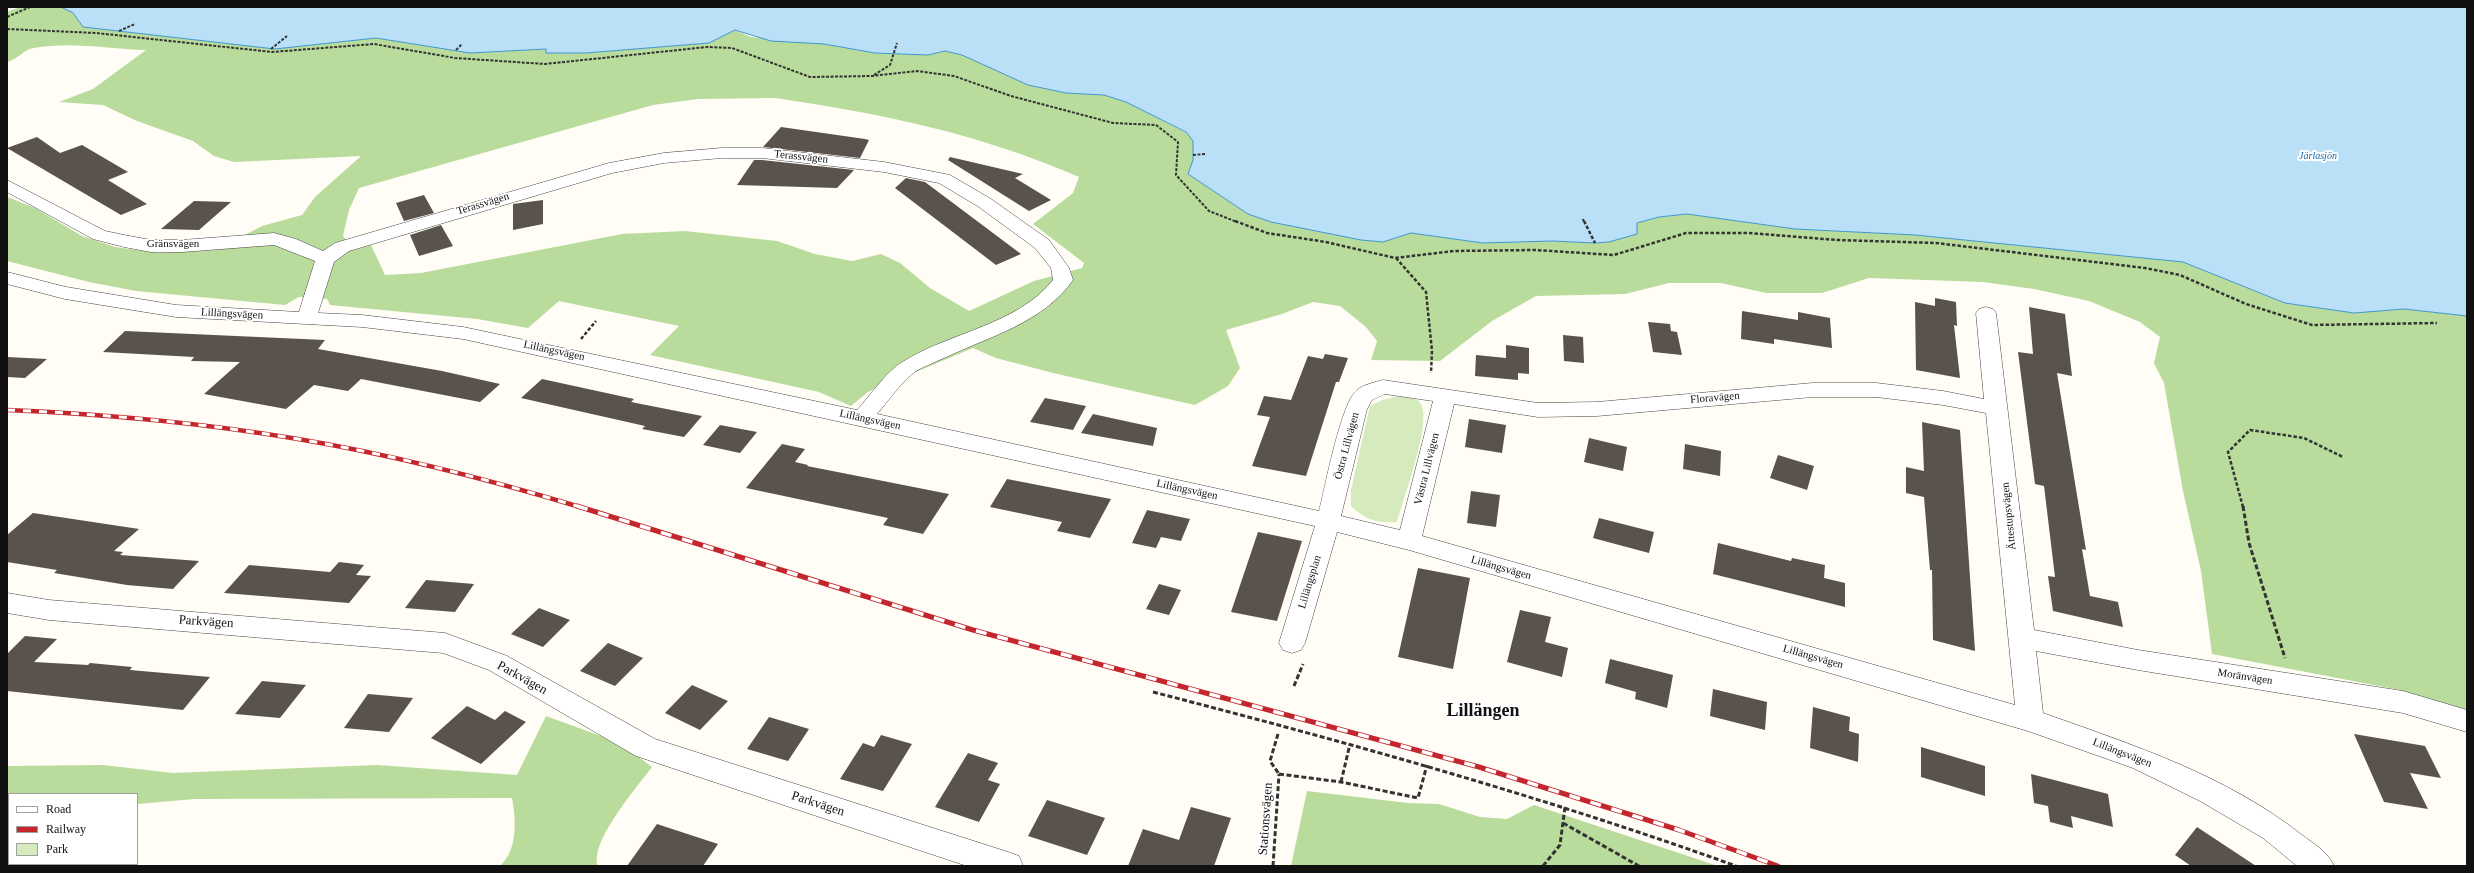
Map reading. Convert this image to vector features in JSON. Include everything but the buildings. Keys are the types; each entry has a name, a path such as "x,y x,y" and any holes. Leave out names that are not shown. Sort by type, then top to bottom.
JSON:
{"street":[{"name":"Terassvägen","path":"325,259 342,247 472,208 609,168 664,158 722,153 762,153 884,167 944,179 985,203 1042,244 1060,268 1063,280 1059,287 1042,302 1008,322 961,341 905,369 862,418"},
{"name":"Gränsvägen","path":"7,185 98,234 124,241 150,246 182,246 274,239 289,243 325,259"},
{"path":"307,318 325,259"},
{"name":"Lillängsvägen","path":"7,278 65,293 176,311 362,321 463,333 862,418 1328,521 1409,541 2030,720 2143,760 2210,792 2273,829 2319,866"},
{"name":"Ättestupsvägen","path":"1986,313 1996,408 2001,436 2030,720"},
{"name":"Östra Lillvägen","path":"1328,521 1356,409 1364,395 1383,387 1440,396"},
{"name":"Floravägen","path":"1440,396 1538,410 1597,410 1778,393 1876,390 1943,398 1996,408"},
{"name":"Västra Lillvägen","path":"1409,541 1440,396"},
{"name":"Lillängsplan","path":"1292,643 1328,521"},
{"name":"Parkvägen","path":"7,603 49,610 445,643 498,664 646,748 1008,866"},
{"name":"Moränvägen","path":"2022,638 2403,702 2467,721"}],"path":[{"path":"7,17 30,7"},
{"path":"119,31 135,24"},
{"path":"7,29 96,33 272,52 374,44 455,58 545,64 707,47 732,48 810,77 872,76 918,71 954,76 1011,96 1113,123 1156,125 1178,142 1176,175 1209,211 1267,233 1326,242 1396,258 1454,251 1535,250 1614,255 1686,232 1749,233 1837,240 1936,243 2145,268 2180,275 2246,304 2312,325 2437,323"},
{"path":"271,49 287,36"},
{"path":"872,76 890,65 897,43"},
{"path":"456,50 462,44"},
{"path":"1193,155 1205,154"},
{"path":"1583,219 1595,243"},
{"path":"1396,258 1426,292 1432,351"},
{"path":"2296,685 2279,643 2249,543 2243,505 2228,452 2250,430 2304,438 2344,457"},
{"path":"1294,686 1299,675"},
{"path":"1153,692 1427,765 1565,807 1736,866"},
{"path":"1278,734 1270,761 1279,774 1341,782 1418,798 1427,765"},
{"path":"1341,782 1350,744"},
{"name":"Stationsvägen","path":"1272,866 1279,774"},
{"path":"1543,866 1557,853 1562,840 1565,807"},
{"path":"1563,823 1639,866"}],"green space":[{"path":"20,7 61,7 73,13 83,27 275,49 376,38 470,53 546,49 546,53 586,53 709,43 735,30 751,37 824,44 875,53 928,55 945,51 962,55 1028,85 1066,93 1104,95 1126,102 1187,133 1193,141 1193,160 1188,174 1248,214 1271,222 1361,240 1383,242 1411,233 1483,243 1553,241 1595,243 1609,242 1637,234 1637,223 1659,217 1687,214 1795,229 1915,235 2183,262 2285,303 2354,313 2404,309 2467,316 2467,710 2400,690 2212,654 2201,571 2183,491 2164,383 2154,363 2160,337 2140,322 2089,301 2034,289 1983,282 1869,278 1822,293 1766,293 1721,283 1669,283 1625,294 1536,296 1492,321 1440,361 1371,360 1377,341 1366,327 1340,306 1313,302 1282,314 1226,330 1240,368 1228,386 1195,405 1053,373 996,358 973,348 868,392 851,406 819,392 650,355 679,326 559,301 528,328 477,319 330,305 327,299 299,297 285,305 136,291 89,282 7,261 7,197 35,208 82,236 115,247 158,253 216,250 262,226 302,215 315,197 361,156 234,162 214,156 193,141 137,121 103,105 59,102 93,89 146,50 76,45 48,46 30,49 7,62 7,12","holes":["775,98 891,118 967,137 1042,162 1079,177 1073,193 1033,224 1084,263 1082,268 1034,281 969,311 930,288 900,263 881,254 852,261 815,254 777,241 685,231 622,234 421,273 385,275 371,245 354,250 343,236 349,210 359,188 653,105 698,99"]},
{"path":"1399,396 1408,396 1417,399 1421,404 1423,413 1423,427 1420,443 1397,522 1371,520 1361,515 1351,506 1351,490 1370,406 1382,400"},
{"path":"546,716 620,743 652,767 626,800 607,829 597,856 598,866 500,866 510,852 513,843 515,825 512,798 195,799 138,804 138,793 8,793 7,814 7,766 103,765 173,773 377,765 517,775"},
{"path":"1307,791 1408,803 1439,804 1480,817 1507,819 1534,805 1718,866 1291,866"}],"water":[{"name":"Järlasjön","path":"61,7 2467,7 2467,316 2404,309 2354,313 2285,303 2183,262 1915,235 1795,229 1687,214 1659,217 1637,223 1637,234 1609,242 1595,243 1553,241 1483,243 1411,233 1383,242 1361,240 1271,222 1248,214 1188,174 1193,160 1193,141 1186,132 1126,102 1104,95 1066,93 1028,85 962,55 945,51 928,55 875,53 824,44 771,41 735,30 709,43 586,53 546,53 546,49 470,53 376,38 275,49 83,27 73,13"}],"railway":[{"path":"7,410 153,420 226,428 334,445 440,468 580,507"},
{"path":"577,506 973,630 1479,767 1679,830 1778,866"}],"district":[{"name":"Lillängen","path":"1483,711"}]}
